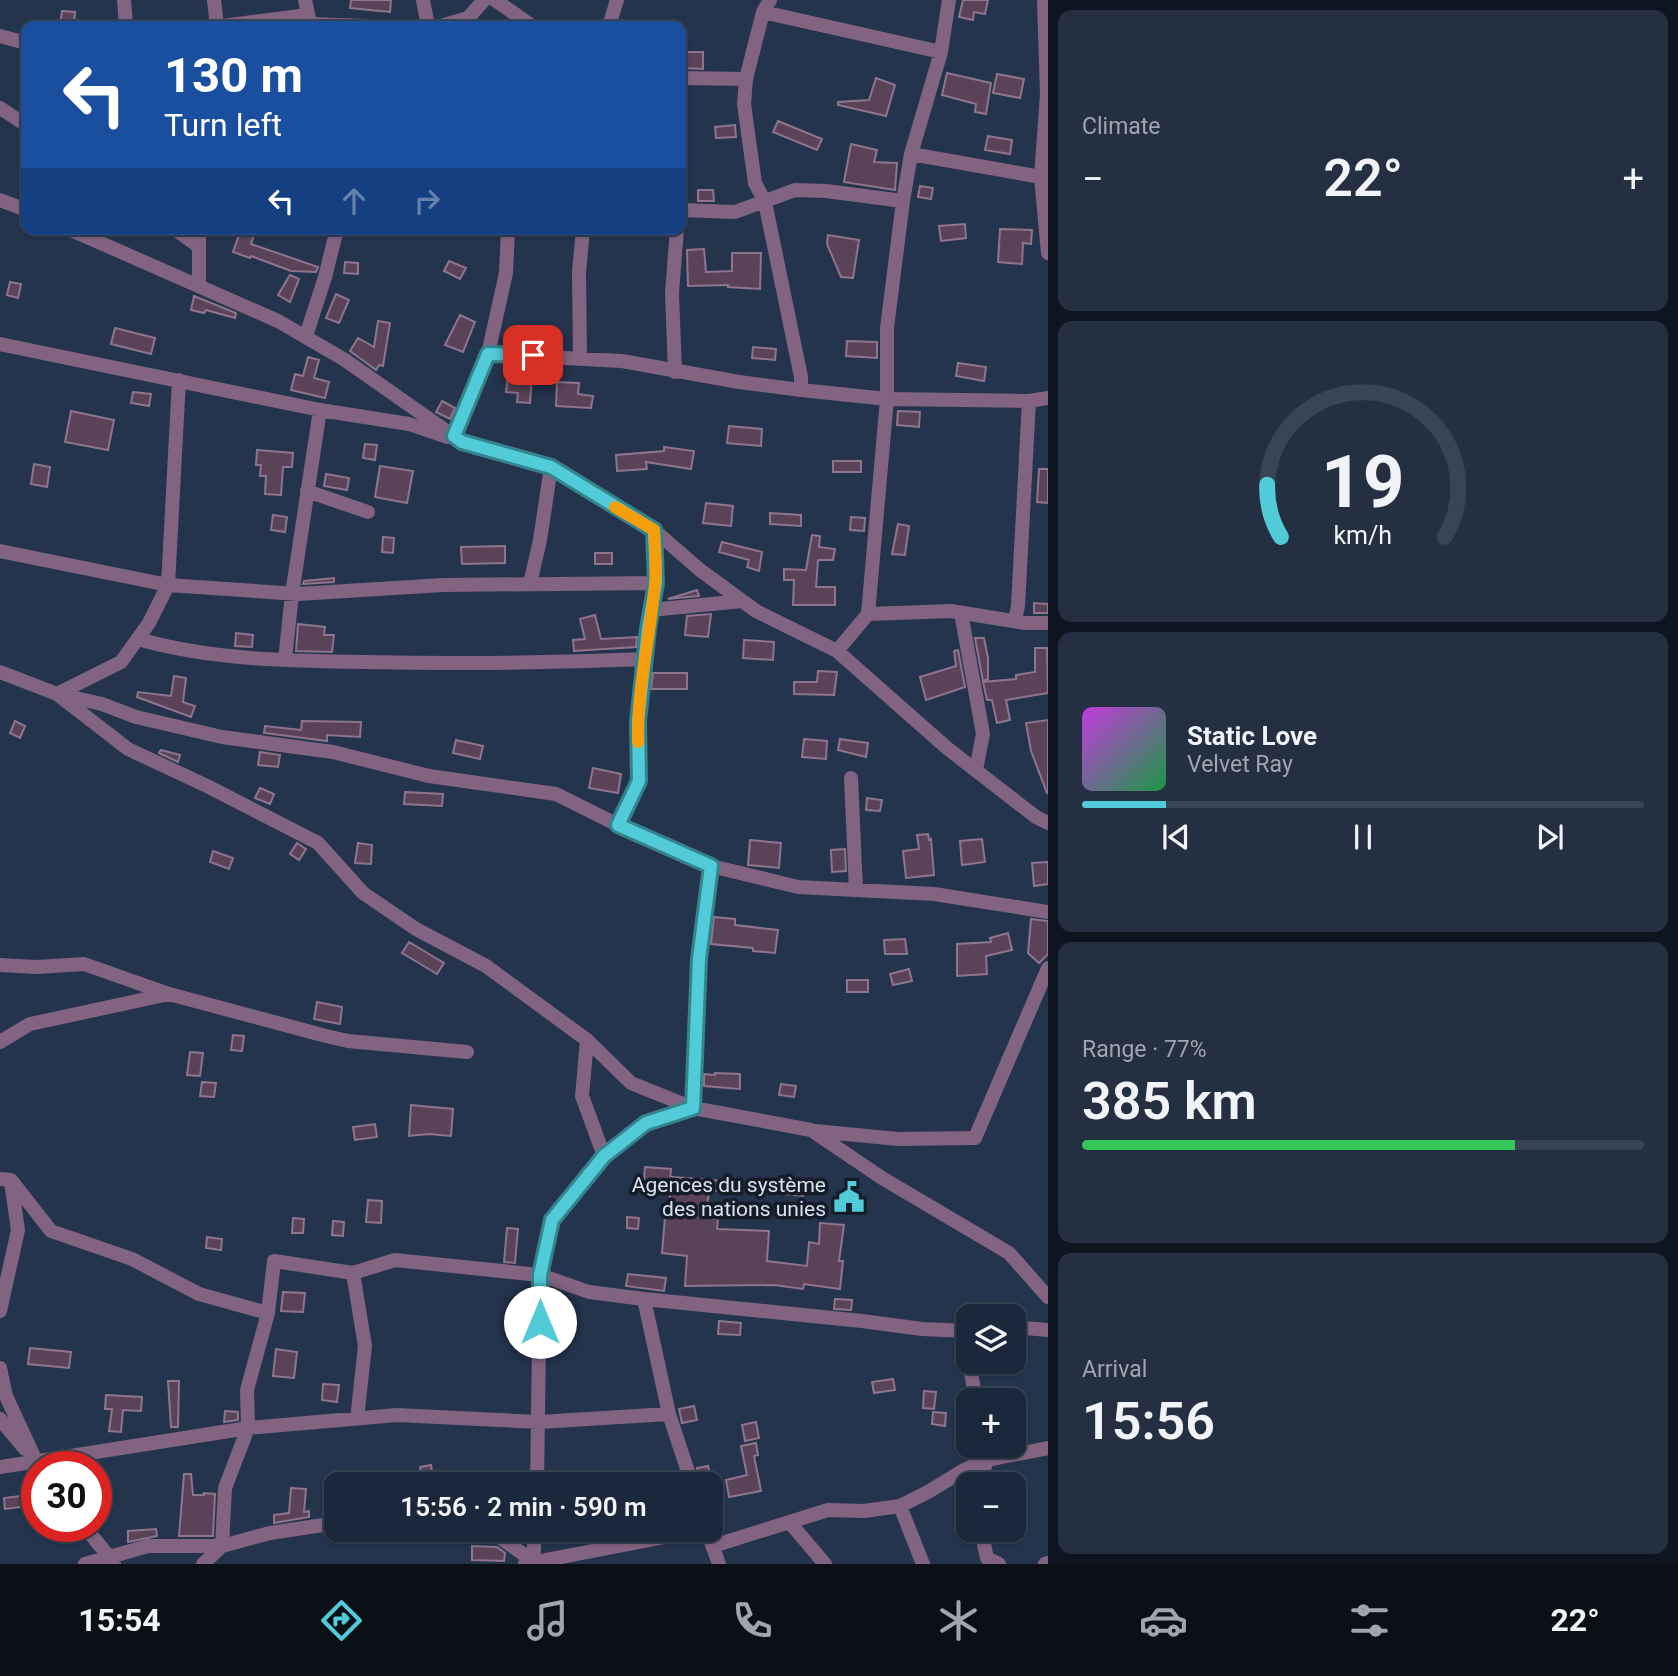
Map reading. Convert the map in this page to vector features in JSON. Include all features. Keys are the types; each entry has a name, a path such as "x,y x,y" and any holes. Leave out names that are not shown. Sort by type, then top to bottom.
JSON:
{"street":[{"path":"124,0 126,21"},
{"path":"215,0 219,21"},
{"path":"305,0 310,21"},
{"path":"423,0 427,21"},
{"path":"458,21 468,18 484,0"},
{"path":"495,0 525,21"},
{"path":"611,21 617,0"},
{"path":"837,651 868,614 887,399 887,328 903,201 911,154 941,52 949,0"},
{"path":"1044,0 1047,94 1041,177 1048,253"},
{"path":"801,390 801,377 765,202 755,183 744,104 746,79 767,6 941,52"},
{"path":"0,37 21,42"},
{"path":"686,78 746,79"},
{"path":"0,108 21,122"},
{"path":"911,154 1041,177"},
{"path":"686,210 735,212 795,190 826,191 903,201"},
{"path":"0,200 21,208"},
{"path":"83,235 306,336 458,439"},
{"path":"183,235 197,245"},
{"path":"198,235 199,286"},
{"path":"306,336 336,235"},
{"path":"458,439 488,354 506,273 508,235"},
{"path":"580,358 579,272 582,235"},
{"path":"675,372 672,293 677,235"},
{"path":"0,344 320,410 409,424 551,467 654,530 700,570 756,611 837,651 947,748 1036,817 1048,823"},
{"path":"488,354 622,361 675,372 887,399 1029,401 1048,398"},
{"path":"57,694 121,662 149,623 167,585 179,380"},
{"path":"1015,621 1029,401"},
{"path":"285,660 292,594 320,410"},
{"path":"530,584 551,467"},
{"path":"307,491 368,512"},
{"path":"618,825 639,781 638,721 656,583 654,530"},
{"path":"0,551 167,585 292,594 443,585 656,583"},
{"path":"651,610 743,601"},
{"path":"868,614 951,611 1048,623"},
{"path":"961,613 983,734 976,770"},
{"path":"138,639 172,649 285,660 563,663 645,659"},
{"path":"0,671 57,694 102,704 136,717 222,737 333,752 429,776 556,794 711,866 798,887 934,894 1048,912"},
{"path":"57,694 128,750 207,786 318,843 363,893 416,929 486,966 587,1040 631,1083 693,1108 811,1130 898,1139 975,1138 1048,968"},
{"path":"850,778 856,890"},
{"path":"693,1108 699,959 711,866"},
{"path":"0,965 37,967 84,964 169,994 348,1041 467,1052"},
{"path":"0,1042 30,1024 169,994"},
{"path":"587,1040 582,1096 604,1156"},
{"path":"537,1472 540,1275 552,1220 604,1156 646,1123 693,1108"},
{"path":"811,1130 882,1178 1009,1253 1048,1297"},
{"path":"0,1311 18,1230 6,1180"},
{"path":"6,1180 51,1231 132,1259 199,1294 268,1313"},
{"path":"204,1564 222,1546 225,1489 248,1428 247,1390 268,1313 274,1261 353,1273 395,1261 540,1275 589,1292 956,1330"},
{"path":"353,1273 365,1346 357,1419"},
{"path":"644,1299 669,1414 688,1472"},
{"path":"1026,1328 1048,1330"},
{"path":"0,1368 6,1396 32,1451"},
{"path":"112,1451 248,1428 397,1415 539,1422 669,1414"},
{"path":"0,1419 27,1451"},
{"path":"1026,1450 1048,1448"},
{"path":"713,1546 791,1524 828,1510 864,1511 900,1506 928,1492 980,1458"},
{"path":"0,1467 21,1465"},
{"path":"900,1506 923,1564"},
{"path":"791,1524 825,1564"},
{"path":"85,1564 111,1560 148,1546 222,1546 270,1533 324,1525"},
{"path":"97,1542 111,1560"},
{"path":"505,1542 531,1563 643,1542"},
{"path":"531,1563 534,1542"},
{"path":"712,1542 719,1564"},
{"path":"984,1542 987,1558 999,1564"}],"building":[{"path":"351,0 391,0 390,12 350,8"},
{"path":"963,0 988,0 985,14 974,12 973,20 959,17"},
{"path":"62,11 75,12 74,21 61,21"},
{"path":"686,52 703,52 703,69 686,68"},
{"path":"947,73 991,83 986,114 975,112 976,104 942,95"},
{"path":"997,74 1024,79 1020,98 993,93"},
{"path":"876,78 895,85 886,116 838,105 838,102 869,100"},
{"path":"778,121 822,139 817,150 773,132"},
{"path":"735,125 736,137 716,138 715,127"},
{"path":"988,136 1012,140 1010,154 985,150"},
{"path":"851,144 877,150 874,162 897,163 895,190 844,182"},
{"path":"920,186 933,188 931,199 918,197"},
{"path":"698,190 713,190 714,201 698,201"},
{"path":"965,224 966,238 941,241 939,226"},
{"path":"1000,229 1032,230 1031,244 1023,243 1022,264 998,262"},
{"path":"239,235 254,235 251,244 318,267 316,272 291,271 233,252"},
{"path":"828,235 859,240 853,278 841,277 827,244"},
{"path":"704,249 706,272 732,271 732,253 761,253 760,289 728,285 688,286 687,250"},
{"path":"449,261 466,268 460,279 444,271"},
{"path":"345,262 358,263 358,274 344,273"},
{"path":"290,275 299,279 290,302 278,295"},
{"path":"10,282 21,284 18,298 7,295"},
{"path":"336,294 349,300 339,323 326,318"},
{"path":"194,296 236,313 235,318 206,310 204,313 191,310"},
{"path":"460,315 475,322 463,352 445,345"},
{"path":"378,321 390,323 383,366 379,365 376,370 350,351 358,338 374,347"},
{"path":"115,328 155,338 151,354 111,344"},
{"path":"847,341 877,342 877,358 846,356"},
{"path":"753,347 776,349 775,360 752,358"},
{"path":"308,357 319,360 314,378 329,382 325,398 291,390 295,374 303,376"},
{"path":"958,363 986,367 984,381 956,376"},
{"path":"508,374 532,376 530,403 517,402 518,393 506,392"},
{"path":"557,382 579,383 578,394 593,396 591,408 556,406"},
{"path":"133,392 151,394 149,406 131,403"},
{"path":"442,401 455,408 450,419 436,412"},
{"path":"71,411 114,420 108,450 65,442"},
{"path":"898,411 920,412 919,427 897,425"},
{"path":"729,426 762,429 761,446 727,443"},
{"path":"365,444 377,445 375,460 363,458"},
{"path":"664,447 694,451 691,469 646,462 647,469 617,471 616,455 664,451"},
{"path":"257,450 293,453 292,467 283,467 281,495 265,494 266,476 260,476 261,465 256,465"},
{"path":"833,461 861,461 861,472 833,472"},
{"path":"34,464 50,467 47,487 31,484"},
{"path":"380,466 413,471 407,503 375,497"},
{"path":"1039,469 1048,469 1048,503 1037,502"},
{"path":"326,474 349,478 347,490 324,486"},
{"path":"706,503 733,506 731,526 703,523"},
{"path":"770,513 801,515 801,526 770,524"},
{"path":"273,515 287,517 285,532 271,530"},
{"path":"851,517 865,518 864,531 850,530"},
{"path":"898,524 909,526 905,555 892,554"},
{"path":"812,535 820,536 819,547 835,549 833,560 818,560 816,587 835,587 835,605 793,605 794,580 784,580 784,569 806,570"},
{"path":"383,537 394,538 393,553 382,552"},
{"path":"722,542 762,552 759,571 747,567 749,560 719,552"},
{"path":"505,546 505,563 462,564 461,547"},
{"path":"595,553 612,553 612,564 595,564"},
{"path":"334,578 334,582 303,584 304,581"},
{"path":"697,590 699,596 668,599"},
{"path":"1034,603 1048,604 1048,613 1034,613"},
{"path":"711,614 708,637 685,635 687,616"},
{"path":"595,615 601,639 637,637 636,647 574,651 573,640 585,639 580,619"},
{"path":"298,624 325,627 324,635 334,635 332,652 296,651"},
{"path":"236,633 253,635 252,647 235,646"},
{"path":"975,638 984,638 988,658 988,679 983,681"},
{"path":"744,640 774,642 773,660 743,658"},
{"path":"1035,648 1047,648 1048,693 1006,700 1010,720 997,723 992,700 987,700 983,682 1016,679 1016,675 1035,672"},
{"path":"958,650 965,687 926,700 920,677 956,666 954,651"},
{"path":"818,671 837,672 834,695 794,694 794,682 817,682"},
{"path":"653,673 687,673 687,689 651,689"},
{"path":"174,676 186,678 183,702 195,706 191,717 137,697 138,692 171,696"},
{"path":"1048,720 1047,793 1031,751 1026,723"},
{"path":"15,721 25,726 20,738 10,733"},
{"path":"302,721 361,722 360,737 327,735 327,741 264,733 265,726 301,730"},
{"path":"804,739 827,741 826,759 802,757"},
{"path":"840,739 868,743 866,757 838,750"},
{"path":"456,740 483,746 480,759 453,753"},
{"path":"161,750 180,755 178,762 159,753"},
{"path":"260,752 280,755 278,767 258,765"},
{"path":"593,768 621,774 618,793 589,788"},
{"path":"260,788 274,794 270,804 255,798"},
{"path":"405,792 443,794 442,806 404,804"},
{"path":"867,798 882,800 880,811 866,810"},
{"path":"928,834 929,840 931,839 934,875 906,878 903,851 919,849 917,835"},
{"path":"982,839 985,862 962,865 960,841"},
{"path":"750,840 781,843 779,868 748,865"},
{"path":"297,843 306,849 299,860 290,854"},
{"path":"358,843 372,845 371,864 355,863"},
{"path":"845,849 846,871 832,872 831,850"},
{"path":"213,851 233,858 229,869 210,862"},
{"path":"1048,862 1048,884 1034,886 1032,863"},
{"path":"714,917 735,919 735,925 778,930 775,953 711,944"},
{"path":"1031,919 1048,921 1048,954 1039,963 1028,953"},
{"path":"1008,933 1012,950 986,956 987,974 957,976 957,944 991,942 990,938"},
{"path":"905,939 907,954 885,954 884,940"},
{"path":"409,942 444,963 437,974 402,953"},
{"path":"909,969 912,981 893,985 890,974"},
{"path":"847,980 868,980 868,992 847,992"},
{"path":"317,1002 342,1007 340,1024 314,1019"},
{"path":"233,1035 244,1036 242,1051 231,1050"},
{"path":"190,1052 203,1053 200,1076 187,1075"},
{"path":"704,1074 740,1074 740,1089 704,1086"},
{"path":"202,1082 216,1083 214,1097 200,1096"},
{"path":"781,1084 796,1086 794,1097 779,1095"},
{"path":"411,1105 453,1109 451,1136 409,1136"},
{"path":"375,1124 377,1137 355,1140 353,1127"},
{"path":"645,1167 671,1169 670,1182 644,1180"},
{"path":"672,1177 723,1181 735,1179 735,1190 709,1191 706,1218 718,1219 717,1229 769,1231 767,1261 807,1266 809,1242 819,1244 820,1223 844,1225 839,1261 843,1261 840,1289 804,1284 803,1289 774,1285 685,1286 687,1256 662,1253"},
{"path":"786,1179 804,1181 803,1196 785,1194"},
{"path":"368,1200 382,1201 381,1223 366,1222"},
{"path":"627,1217 639,1218 638,1229 627,1228"},
{"path":"293,1218 304,1219 303,1233 292,1233"},
{"path":"333,1221 344,1222 343,1236 332,1235"},
{"path":"507,1228 518,1229 515,1263 504,1262"},
{"path":"207,1237 222,1239 221,1250 206,1248"},
{"path":"628,1274 666,1278 664,1291 626,1286"},
{"path":"283,1292 305,1293 303,1312 281,1311"},
{"path":"835,1299 852,1300 851,1310 834,1309"},
{"path":"719,1321 741,1323 740,1335 718,1334"},
{"path":"30,1348 71,1352 69,1368 28,1364"},
{"path":"276,1349 297,1352 294,1378 273,1376"},
{"path":"893,1379 895,1390 874,1393 872,1382"},
{"path":"168,1381 179,1381 178,1427 171,1427"},
{"path":"323,1384 339,1385 337,1402 322,1400"},
{"path":"924,1391 936,1392 934,1409 923,1408"},
{"path":"106,1395 142,1397 141,1411 123,1410 121,1432 109,1431 112,1409 105,1409"},
{"path":"694,1406 697,1420 682,1423 679,1409"},
{"path":"225,1411 238,1412 238,1420 224,1422"},
{"path":"933,1412 946,1413 945,1426 932,1424"},
{"path":"756,1422 759,1438 745,1441 742,1425"},
{"path":"756,1443 758,1455 754,1456 761,1491 729,1497 726,1480 747,1475 741,1446"},
{"path":"431,1465 432,1472 421,1472 420,1467"},
{"path":"708,1466 709,1472 698,1472 697,1468"},
{"path":"184,1474 191,1474 193,1495 215,1494 213,1536 179,1536"},
{"path":"291,1488 306,1489 304,1512 309,1511 309,1517 274,1523 274,1515 289,1513"},
{"path":"20,1496 21,1507 5,1509 4,1498"},
{"path":"156,1529 157,1536 128,1542 128,1531"},
{"path":"472,1546 497,1547 505,1553 504,1561 472,1560"}],"slow traffic":[{"path":"615,507 654,530 656,583 646,644 638,742"}],"place":[{"name":"Agences du système des nations unies","path":"849,1197"}],"route":[{"path":"533,355 488,354 454,436 462,442 551,467 654,530 656,583 638,721 639,781 618,825 711,866 699,959 693,1108 646,1123 604,1156 552,1220 540,1275 540,1322"}]}
